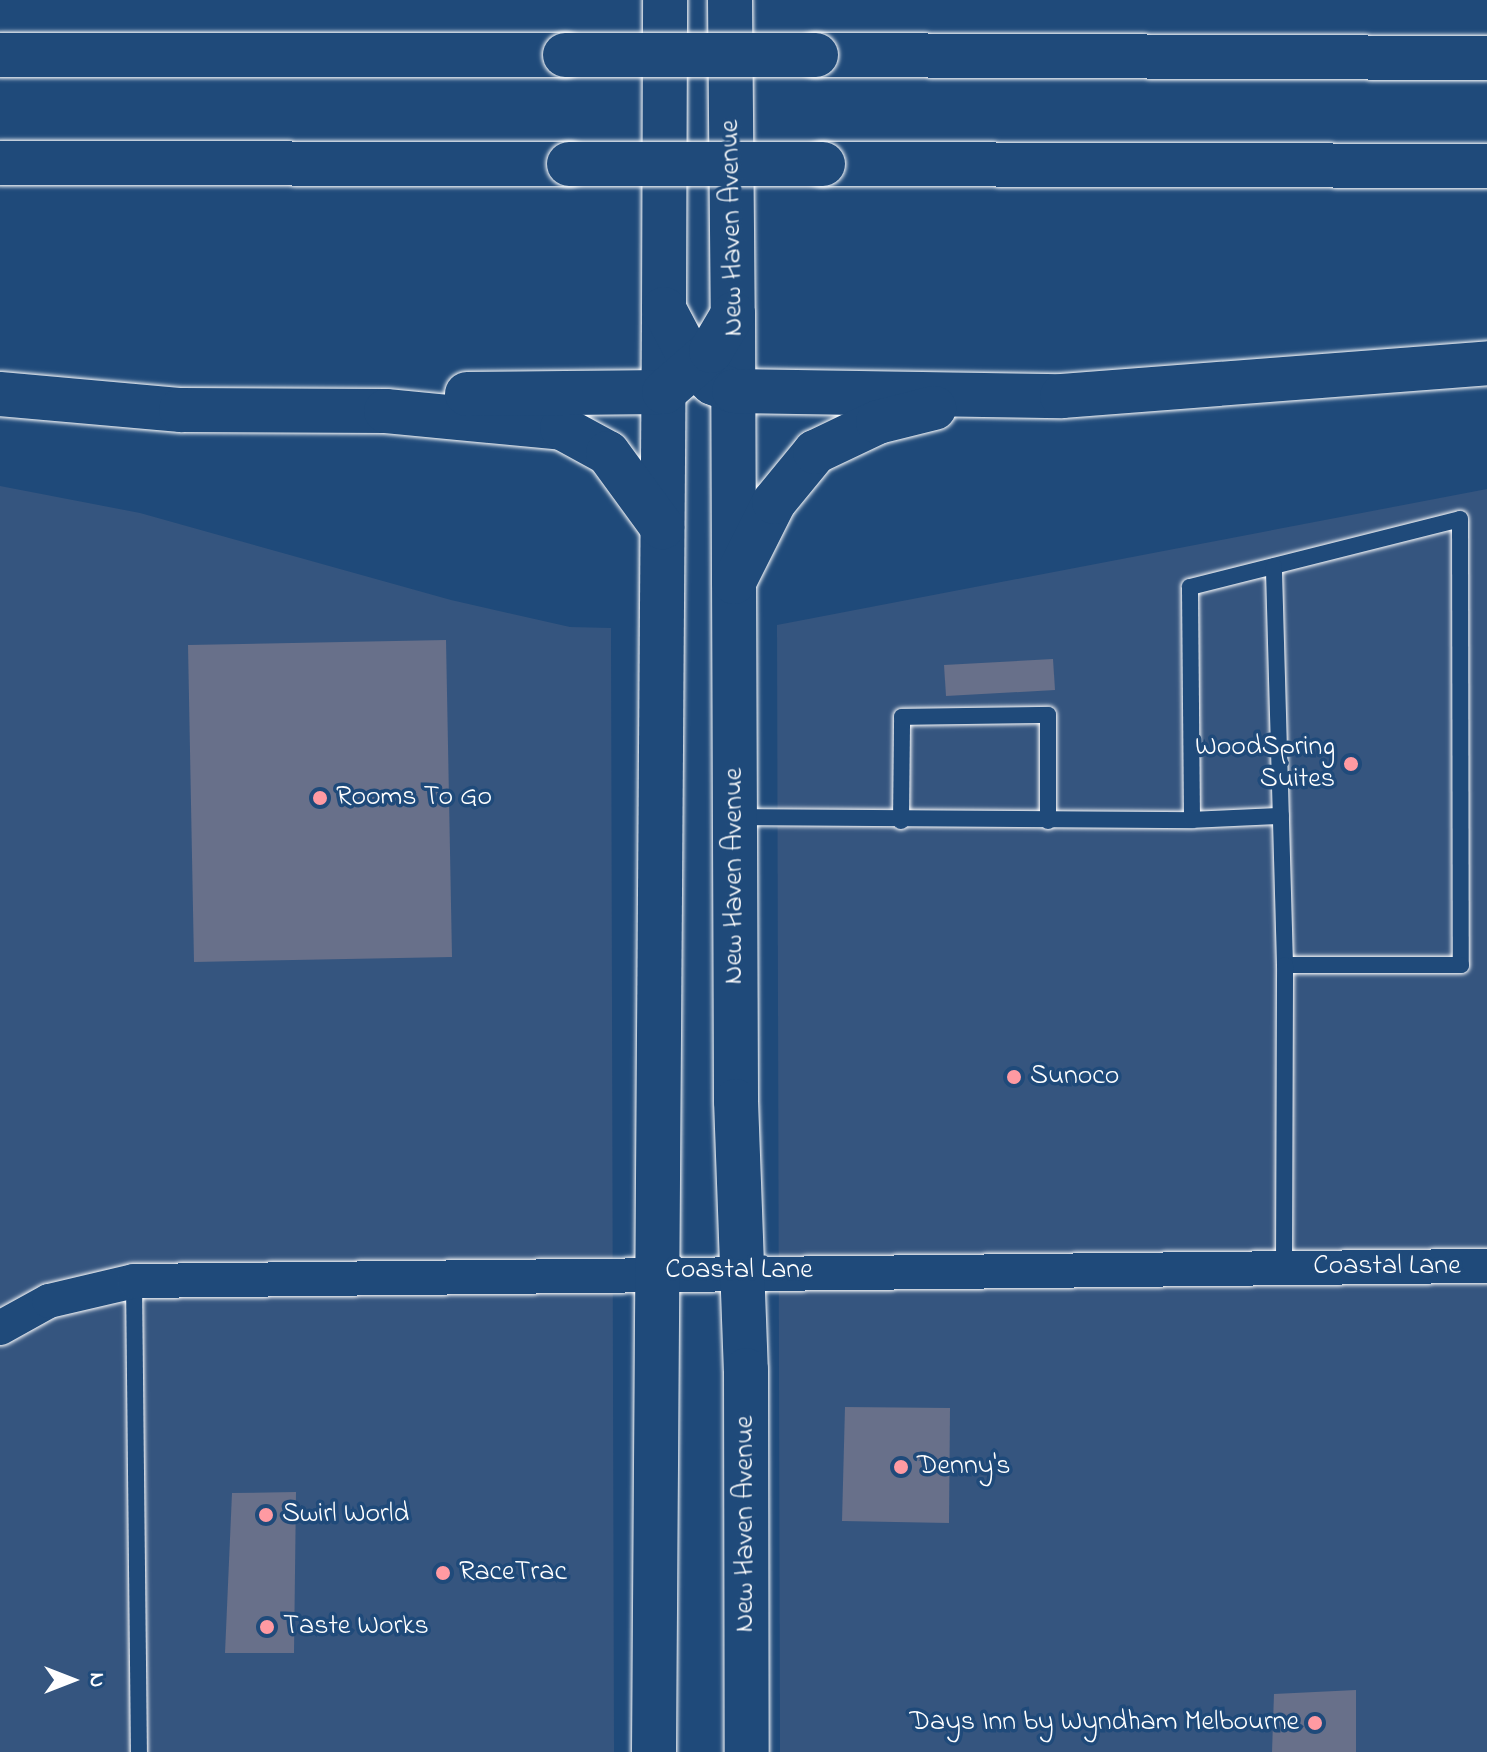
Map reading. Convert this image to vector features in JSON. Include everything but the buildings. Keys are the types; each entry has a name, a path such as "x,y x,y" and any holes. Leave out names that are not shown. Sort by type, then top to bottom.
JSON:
{"main road":[{"path":"654,1752 662,527 679,379 664,309 665,0"},
{"name":"New Haven Avenue","path":"730,0 734,817 747,1752"},
{"path":"0,55 1487,58"},
{"path":"0,163 1487,166"},
{"path":"679,379 733,314"},
{"path":"734,582 774,502 815,452 878,422 929,409 1062,396 1487,363"},
{"path":"386,411 469,394 679,379 713,383 734,391 1062,396"},
{"path":"0,394 181,410 386,411 562,428 608,453 662,527"}],"street":[{"name":"Coastal Lane","path":"0,1328 49,1301 134,1281 655,1271 1487,1266"}],"lane":[{"path":"1192,820 1190,587 1460,519 1461,965 1285,965"},
{"path":"1274,566 1285,965 1284,1268"},
{"path":"901,821 902,717 1048,715 1048,821"},
{"path":"734,817 1048,821 1281,816"},
{"path":"134,1281 139,1752"}],"shaded area":[{"path":"0,486 140,513 451,600 570,627 611,628 614,1752 0,1752"},
{"path":"1487,489 1487,1752 780,1752 777,625"}],"place":[{"name":"WoodSpring Suites","path":"1351,764"},
{"name":"Rooms To Go","path":"320,798"},
{"name":"Sunoco","path":"1014,1077"},
{"name":"Denny's","path":"901,1467"},
{"name":"Swirl World","path":"266,1515"},
{"name":"RaceTrac","path":"443,1573"},
{"name":"Taste Works","path":"267,1627"},
{"name":"Days Inn by Wyndham Melbourne","path":"1315,1723"}]}
